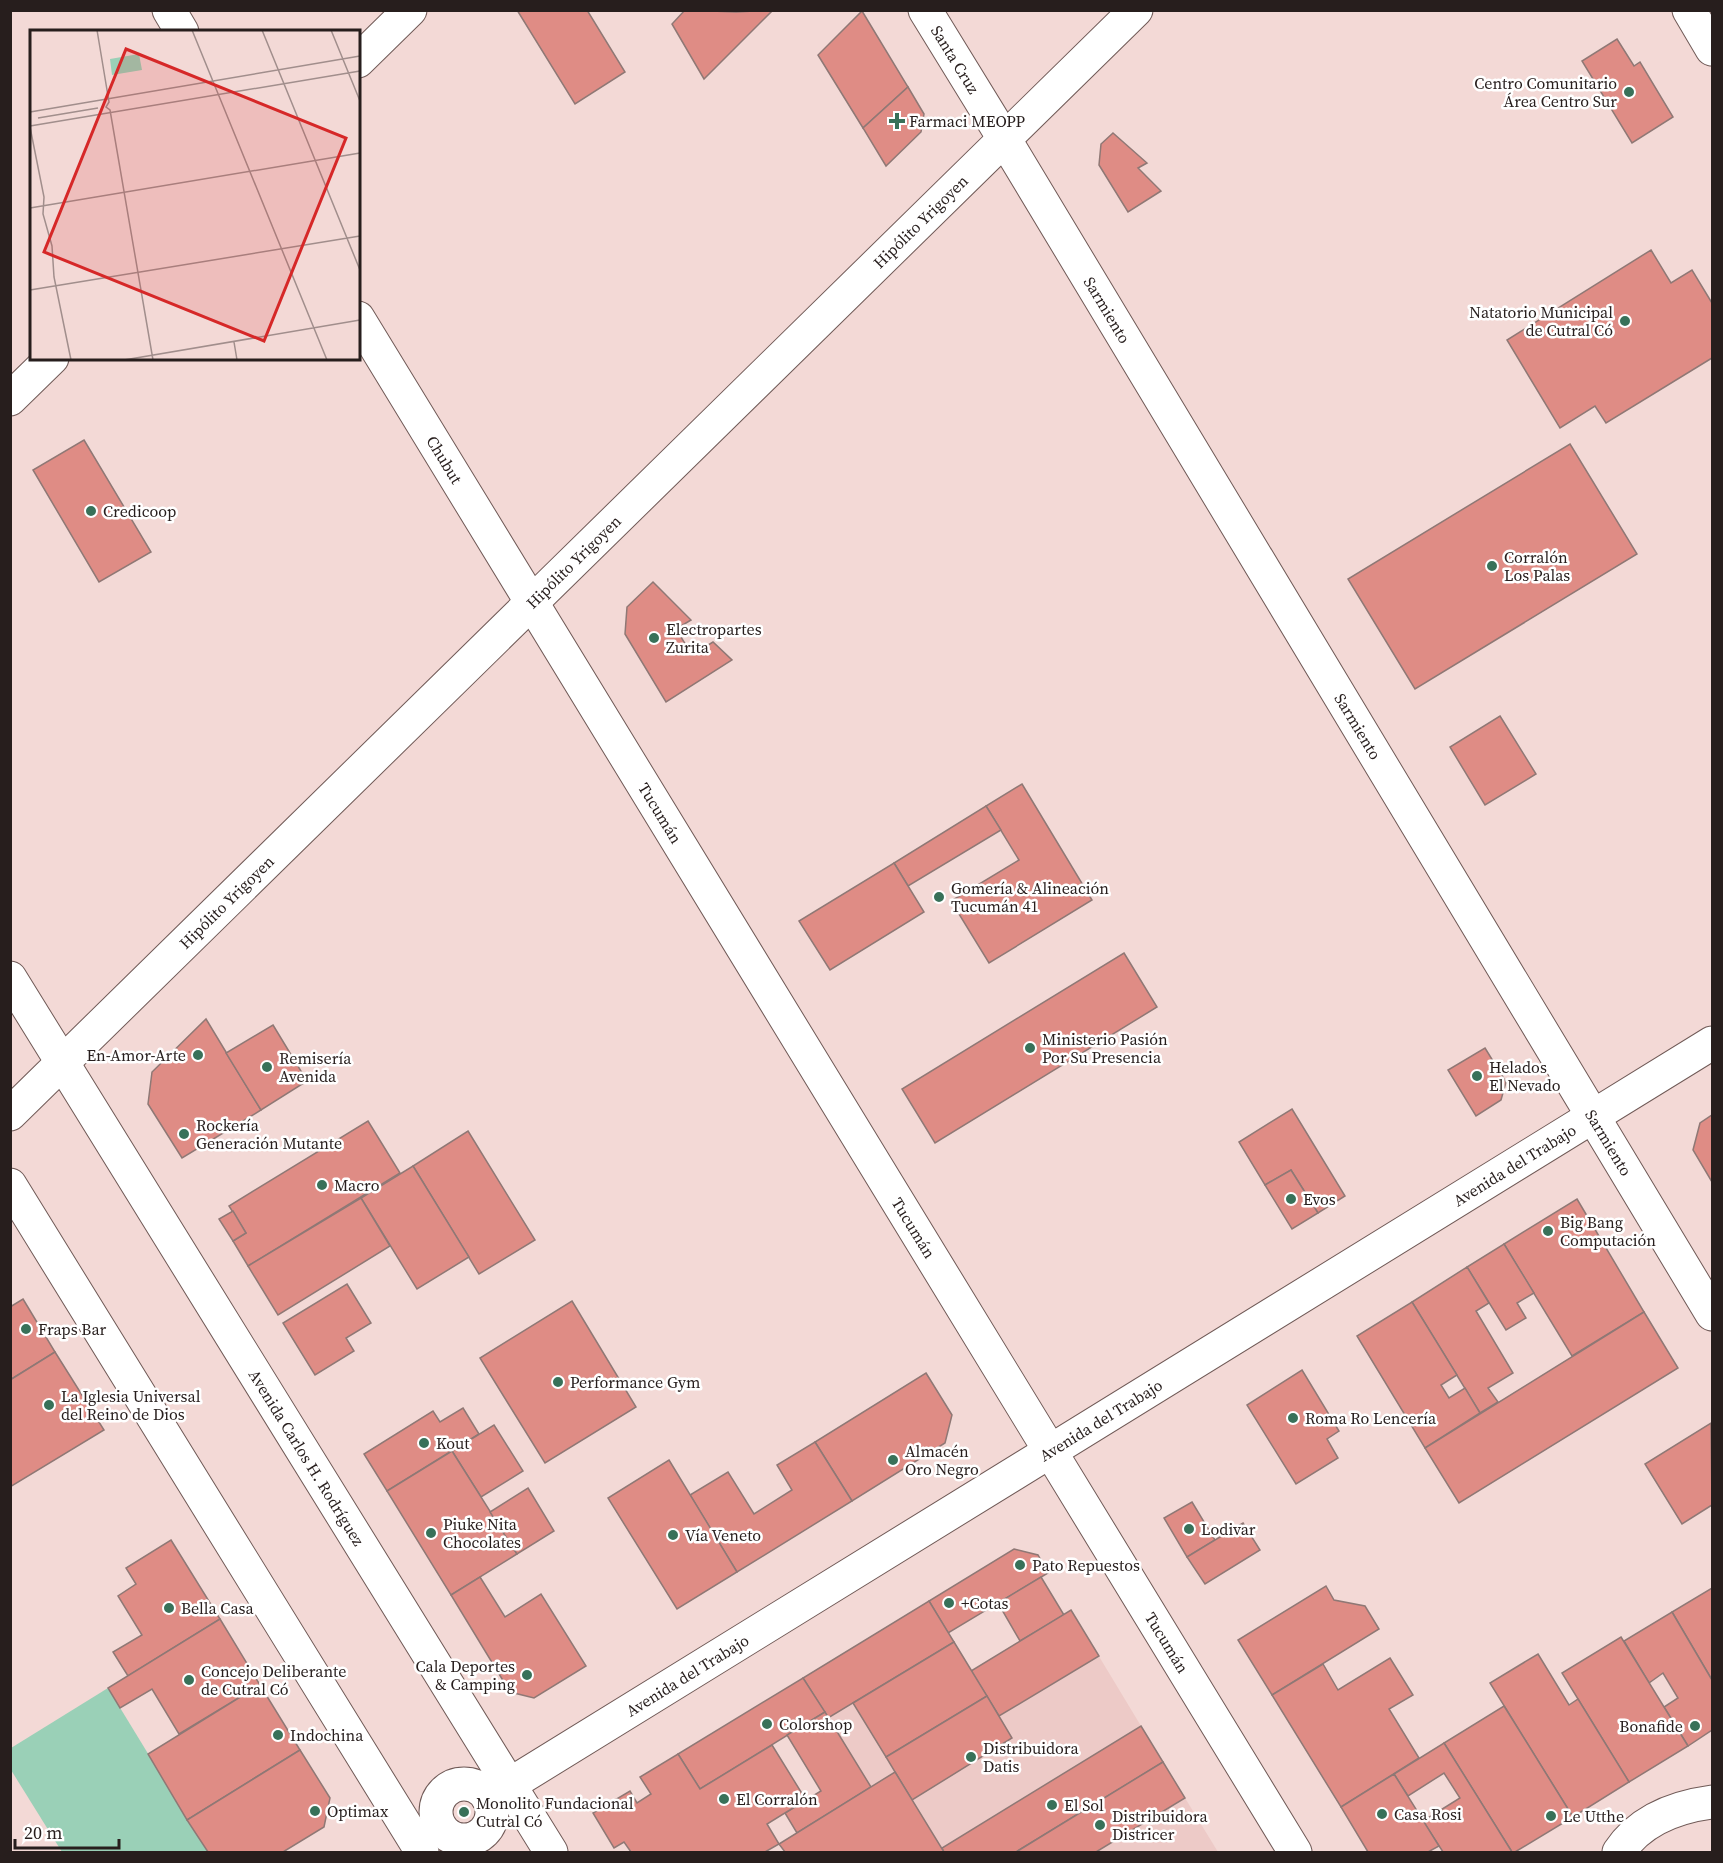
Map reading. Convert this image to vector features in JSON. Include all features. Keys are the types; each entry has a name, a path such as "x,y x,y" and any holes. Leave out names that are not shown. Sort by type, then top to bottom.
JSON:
{"street":[{"path":"170,10 181,30"},
{"path":"360,59 410,10"},
{"name":"Santa Cruz","path":"925,10 1005,140"},
{"name":"Hipólito Yrigoyen","path":"10,1114 1136,10"},
{"path":"1689,10 1713,50"},
{"name":"Sarmiento","path":"1005,140 1713,1314"},
{"name":"Chubut","path":"360,321 532,602"},
{"path":"10,399 50,360"},
{"name":"Tucumán","path":"532,602 1295,1852"},
{"name":"Avenida Carlos H. Rodríguez","path":"10,978 63,1062 499,1791 551,1852"},
{"name":"Avenida del Trabajo","path":"499,1791 1713,1043"},
{"path":"10,1185 419,1844 436,1815 440,1797 449,1788 461,1784 474,1786 484,1792 499,1791"},
{"path":"1619,1852 1635,1834 1658,1817 1684,1806 1713,1802"}],"shaded area":[{"name":"Distribuidora Datis","path":"929,1601 971,1671 1071,1610 1141,1726 942,1848 944,1852 785,1852 779,1844 870,1787 803,1678"},
{"name":"Distribuidora Districer","path":"1163,1762 1218,1852 1016,1852"}],"green space":[{"path":"108,1688 208,1852 62,1852 11,1770 11,1748"}],"building":[{"path":"517,10 587,10 625,72 575,104"},
{"path":"685,10 736,12 773,10 704,79 672,24"},
{"path":"862,11 908,87 863,128 818,55"},
{"name":"Centro Comunitario Área Centro Sur","path":"1617,39 1634,66 1640,62 1673,117 1632,143 1582,61"},
{"name":"Farmaci MEOPP","path":"908,87 924,114 921,132 886,166 863,128"},
{"path":"1113,133 1147,163 1138,168 1161,191 1128,212 1099,165 1101,144"},
{"name":"Natatorio Municipal de Cutral Có","path":"1651,250 1671,283 1692,270 1712,303 1712,358 1606,423 1595,406 1560,428 1507,340"},
{"name":"Credicoop","path":"84,440 151,552 99,582 33,470"},
{"name":"Corralón Los Palas","path":"1570,444 1637,554 1415,689 1348,579"},
{"name":"Electropartes Zurita","path":"653,582 691,620 676,629 692,655 713,642 732,660 666,702 625,634 627,607"},
{"path":"1500,716 1536,774 1485,805 1450,747"},
{"path":"1022,784 1092,900 989,963 951,901 1019,860 986,806"},
{"path":"986,806 1001,830 908,886 894,863"},
{"path":"894,863 924,912 830,970 799,921"},
{"name":"Ministerio Pasión Por Su Presencia","path":"1124,953 1157,1007 935,1143 902,1089"},
{"path":"206,1019 261,1110 182,1158 148,1104 152,1072"},
{"name":"Remisería Avenida","path":"273,1025 307,1081 261,1110 226,1053"},
{"name":"Helados El Nevado","path":"1485,1048 1506,1082 1501,1100 1476,1116 1448,1070"},
{"path":"1292,1109 1345,1196 1318,1213 1291,1170 1265,1185 1239,1142"},
{"path":"1712,1115 1712,1182 1693,1150 1700,1123"},
{"name":"Macro","path":"368,1121 400,1173 248,1266 233,1241 246,1233 229,1206"},
{"path":"468,1131 535,1240 479,1274 413,1166"},
{"path":"413,1166 469,1257 417,1289 361,1198"},
{"name":"Evos","path":"1291,1170 1318,1213 1292,1229 1265,1185"},
{"path":"361,1198 390,1246 278,1315 248,1266"},
{"path":"1577,1199 1644,1312 1572,1356 1504,1244"},
{"path":"233,1211 246,1233 233,1241 219,1219"},
{"path":"1504,1244 1534,1293 1517,1303 1526,1318 1506,1330 1467,1267"},
{"path":"1467,1267 1489,1303 1476,1311 1513,1373 1488,1388 1498,1402 1480,1413 1412,1302"},
{"path":"347,1284 371,1323 346,1338 354,1351 315,1375 283,1323"},
{"name":"Fraps Bar","path":"23,1299 55,1352 10,1380 10,1307"},
{"name":"Performance Gym","path":"572,1301 636,1407 545,1463 480,1358"},
{"path":"1412,1302 1457,1375 1441,1385 1449,1398 1465,1388 1480,1413 1425,1448 1357,1336"},
{"path":"1644,1312 1678,1368 1459,1503 1425,1448"},
{"name":"La Iglesia Universal del Reino de Dios","path":"55,1352 104,1430 10,1487 10,1380"},
{"name":"Roma Ro Lencería","path":"1302,1370 1339,1431 1327,1439 1338,1458 1296,1484 1247,1405"},
{"path":"926,1373 952,1415 945,1443 852,1501 815,1442"},
{"name":"Kout","path":"463,1408 479,1434 387,1491 364,1454 433,1411 440,1422"},
{"path":"1711,1423 1712,1505 1682,1524 1645,1464"},
{"path":"494,1425 523,1471 481,1497 452,1451"},
{"path":"815,1442 852,1501 737,1572 690,1495 728,1472 754,1514 792,1490 777,1465"},
{"path":"452,1451 517,1554 451,1595 387,1491"},
{"name":"Vía Veneto","path":"669,1460 737,1572 677,1609 608,1498"},
{"path":"528,1488 554,1531 517,1554 490,1512"},
{"name":"Lodivar","path":"1192,1502 1215,1540 1187,1557 1164,1518"},
{"path":"1243,1523 1260,1550 1205,1584 1187,1557"},
{"name":"Bella Casa","path":"171,1540 220,1619 128,1676 113,1652 142,1635 118,1596 136,1584 126,1568"},
{"path":"1014,1549 1038,1555 1048,1573 948,1633 929,1601"},
{"path":"480,1577 505,1617 541,1594 586,1666 534,1698 510,1692 451,1595"},
{"path":"1041,1577 1064,1615 1020,1641 998,1603"},
{"path":"1326,1586 1334,1600 1365,1606 1379,1629 1272,1695 1238,1640"},
{"path":"1712,1588 1712,1680 1672,1612"},
{"path":"929,1601 954,1642 828,1718 803,1678"},
{"path":"1071,1610 1099,1656 999,1716 971,1671"},
{"path":"1672,1612 1712,1680 1712,1730 1688,1746 1664,1707 1678,1698 1663,1673 1649,1683 1624,1641"},
{"name":"Concejo Deliberante de Cutral Có","path":"220,1619 260,1685 179,1734 152,1689 120,1708 108,1688"},
{"path":"1621,1637 1688,1746 1629,1782 1562,1673"},
{"path":"954,1642 987,1696 886,1757 853,1703"},
{"path":"1538,1654 1569,1705 1578,1699 1629,1782 1573,1817 1490,1683"},
{"path":"1390,1658 1413,1695 1389,1709 1419,1758 1341,1807 1272,1695 1323,1664 1338,1690"},
{"name":"Colorshop","path":"803,1678 825,1712 700,1789 678,1754"},
{"path":"260,1685 300,1750 187,1820 148,1754"},
{"path":"987,1696 1012,1738 912,1800 886,1757"},
{"path":"1504,1706 1573,1817 1515,1852 1512,1852 1444,1743"},
{"path":"825,1712 871,1787 797,1833 785,1813 821,1791 787,1735"},
{"name":"El Sol","path":"1141,1726 1163,1762 1016,1852 944,1852 942,1848"},
{"path":"1444,1743 1512,1852 1443,1852 1423,1821 1460,1798 1444,1773 1408,1796 1394,1774"},
{"name":"El Corralón","path":"772,1745 806,1800 767,1824 779,1844 765,1852 631,1852 624,1842 614,1848 593,1813 630,1791 637,1803 651,1794 640,1777 678,1754 700,1789"},
{"path":"300,1750 330,1798 324,1827 283,1852 208,1852 187,1820"},
{"name":"Distribuidora Districer","path":"1163,1762 1185,1798 1096,1852 1016,1852"},
{"path":"895,1772 944,1852 785,1852 779,1844"},
{"name":"Casa Rosi","path":"1394,1774 1439,1846 1428,1852 1368,1852 1341,1807"}],"place":[{"name":"Centro Comunitario Área Centro Sur","path":"1629,92"},
{"name":"Farmaci MEOPP","path":"897,121"},
{"name":"Natatorio Municipal de Cutral Có","path":"1625,321"},
{"name":"Credicoop","path":"91,511"},
{"name":"Corralón Los Palas","path":"1492,566"},
{"name":"Electropartes Zurita","path":"654,638"},
{"name":"Gomería & Alineación Tucumán 41","path":"939,897"},
{"name":"Ministerio Pasión Por Su Presencia","path":"1030,1048"},
{"name":"En-Amor-Arte","path":"198,1055"},
{"name":"Remisería Avenida","path":"267,1067"},
{"name":"Helados El Nevado","path":"1477,1076"},
{"name":"Rockería Generación Mutante","path":"184,1134"},
{"name":"Macro","path":"322,1185"},
{"name":"Evos","path":"1291,1199"},
{"name":"Big Bang Computación","path":"1548,1231"},
{"name":"Fraps Bar","path":"26,1329"},
{"name":"Performance Gym","path":"558,1382"},
{"name":"La Iglesia Universal del Reino de Dios","path":"49,1405"},
{"name":"Roma Ro Lencería","path":"1293,1418"},
{"name":"Kout","path":"424,1443"},
{"name":"Almacén Oro Negro","path":"893,1460"},
{"name":"Lodivar","path":"1189,1529"},
{"name":"Piuke Nita Chocolates","path":"431,1533"},
{"name":"Vía Veneto","path":"673,1535"},
{"name":"Pato Repuestos","path":"1020,1565"},
{"name":"+Cotas","path":"949,1603"},
{"name":"Bella Casa","path":"169,1608"},
{"name":"Cala Deportes & Camping","path":"527,1675"},
{"name":"Concejo Deliberante de Cutral Có","path":"189,1680"},
{"name":"Colorshop","path":"767,1724"},
{"name":"Bonafide","path":"1695,1726"},
{"name":"Indochina","path":"278,1735"},
{"name":"Distribuidora Datis","path":"971,1757"},
{"name":"El Corralón","path":"724,1799"},
{"name":"El Sol","path":"1052,1805"},
{"name":"Optimax","path":"315,1811"},
{"name":"Monolito Fundacional Cutral Có","path":"464,1812"},
{"name":"Casa Rosi","path":"1382,1814"},
{"name":"Le Utthe","path":"1551,1816"},
{"name":"Distribuidora Districer","path":"1100,1825"}]}
